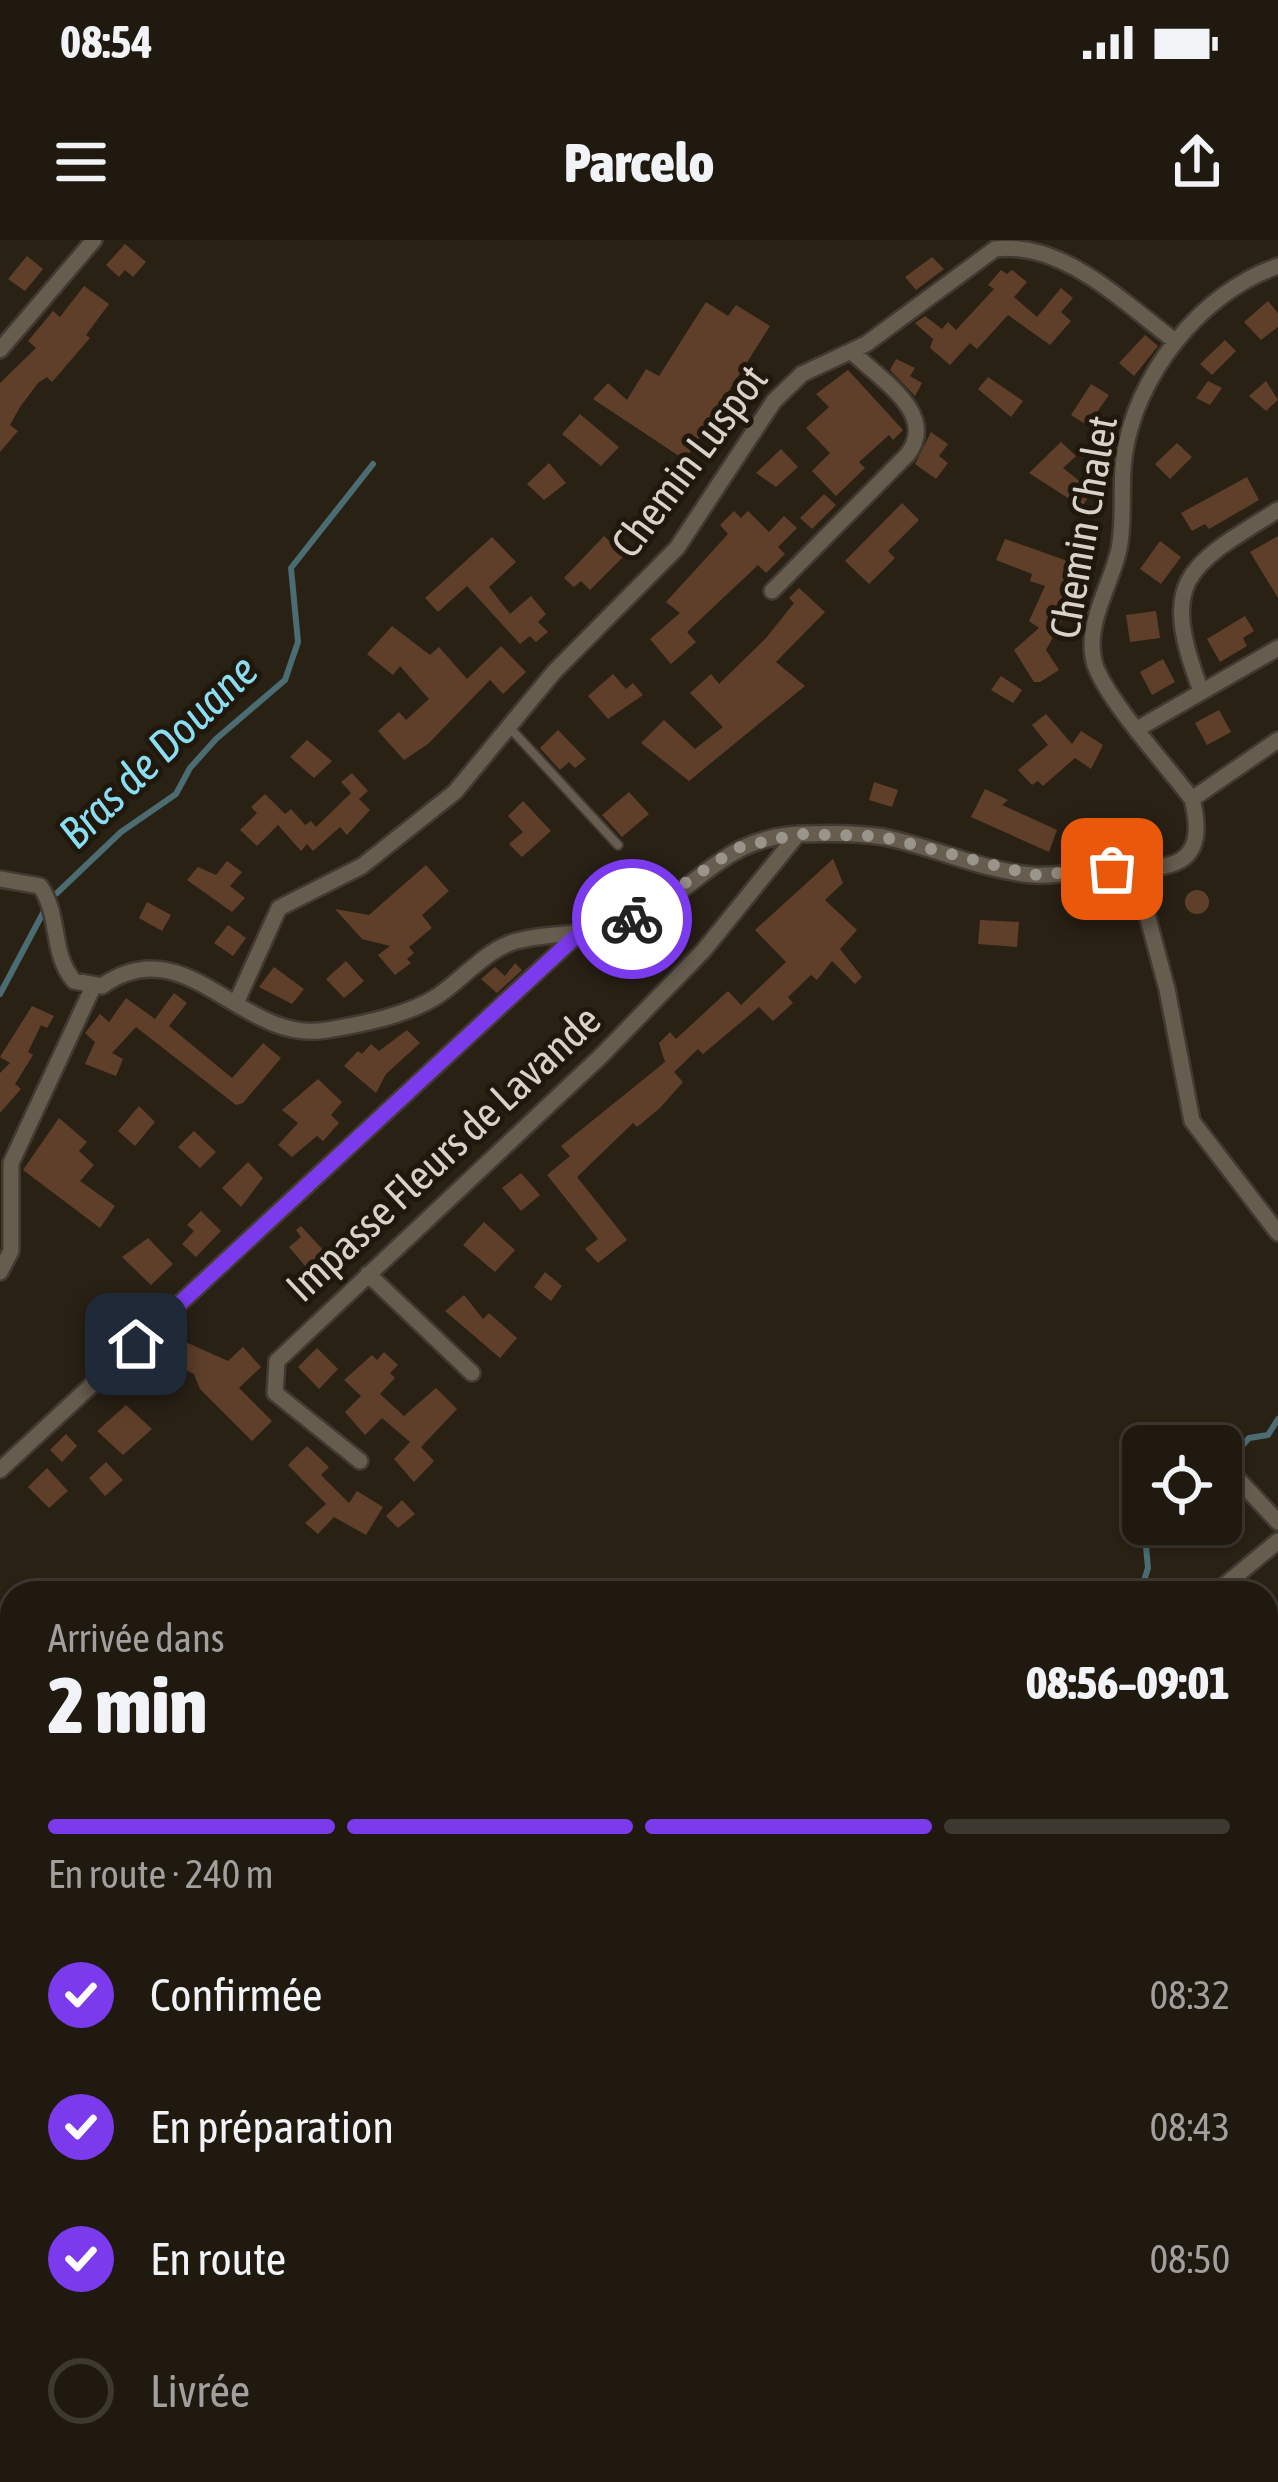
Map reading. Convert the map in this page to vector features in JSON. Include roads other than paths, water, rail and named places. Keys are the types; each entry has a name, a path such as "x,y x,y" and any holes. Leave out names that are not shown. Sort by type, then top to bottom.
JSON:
{"street":[{"path":"0,350 94,240"},
{"name":"Chemin Luspot","path":"236,1003 279,908 362,866 455,792 554,672 677,548 774,401 802,374 850,351 995,249 1022,242 1067,261 1174,341"},
{"name":"Chemin Chalet","path":"1192,799 1101,677 1092,648 1094,630 1118,552 1124,458 1132,428 1174,341 1222,297 1278,266"},
{"path":"772,591 907,455 918,435 914,412 850,351"},
{"path":"1201,691 1181,638 1185,586 1195,566 1215,549 1278,510"},
{"path":"1139,728 1278,648"},
{"path":"0,1272 11,1251 11,1163 93,987 132,967 159,966 272,1021 323,1031 394,1014 435,998 493,952 520,940 608,931 655,908 737,848 798,834 879,836 1034,875 1155,872 1178,864 1193,846 1197,821 1192,799 1278,740"},
{"name":"Impasse Fleurs de Lavande","path":"360,1461 275,1393 272,1371 616,1041 704,950 798,834"},
{"path":"1135,870 1167,989 1192,1121 1278,1232"},
{"path":"0,879 40,886 55,907 64,969 74,982 93,987"},
{"path":"0,1470 574,938"},
{"path":"368,1274 472,1373"},
{"path":"1242,1482 1278,1522"},
{"path":"1230,1581 1278,1540"}],"lane":[{"path":"509,727 618,845"}],"waterway":[{"name":"Bras de Douane","path":"57,893 121,832 176,794 190,768 216,739 285,680 298,642 291,568 373,464"},
{"name":"Bras de Douane","path":"0,994 43,913"},
{"path":"1242,1446 1249,1438 1268,1435 1278,1419"},
{"path":"1144,1581 1146,1545"}]}
